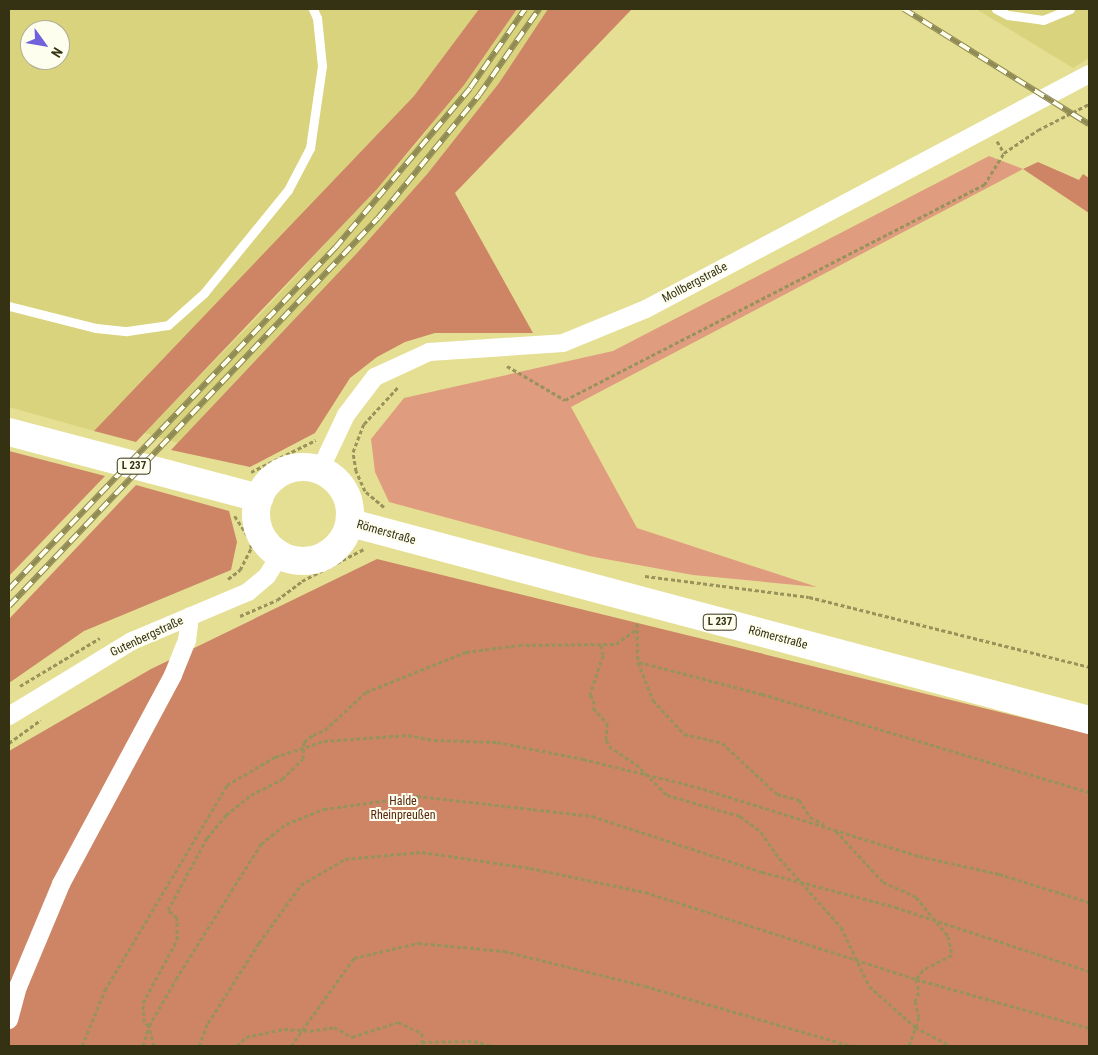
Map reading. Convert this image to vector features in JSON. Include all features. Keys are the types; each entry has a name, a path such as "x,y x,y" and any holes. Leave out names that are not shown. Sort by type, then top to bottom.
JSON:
{"main road":[{"name":"L 237","path":"9,432 247,488"},
{"path":"291,468 320,470 342,486 348,498 369,520 322,557 308,561 280,555 269,547 257,524 247,488 291,468"},
{"name":"Römerstraße","path":"369,520 636,588 1089,720"}],"street":[{"name":"Mollbergstraße","path":"320,470 346,415 375,377 429,352 563,343 646,309 1089,74"},
{"name":"Gutenbergstraße","path":"9,716 132,641 248,592 267,576 280,555"},
{"path":"9,1020 18,987 61,884 173,675 187,641 190,616"}],"lane":[{"path":"9,306 96,328 127,331 168,325 204,293 288,190 310,148 322,66 317,18 313,9"},
{"path":"996,9 1008,15 1044,20 1070,9"}],"path":[{"path":"500,366 509,366 565,400 984,185 1004,153 1038,130 1089,104"},
{"path":"236,618 276,600 302,581 368,547 369,520 365,491 356,471 353,452 364,424 379,405 406,383"},
{"path":"224,583 240,570 251,548 251,541 234,515 247,488 252,472 312,440 332,444 353,452"},
{"path":"369,520 392,510"},
{"path":"916,979 923,970 952,955 948,936 930,919 916,898 883,882 834,829 810,817 798,800 777,794 722,743 684,734 654,700 638,662 636,588 809,597 1089,667"},
{"path":"154,1046 150,1026 144,1022 143,1003 177,940 177,918 168,910 207,838 226,814 251,795 282,779 303,759 304,742 324,730 366,692 466,652 519,645 616,644 637,629"},
{"path":"601,645 602,660 590,695 594,700 593,708 607,723 606,740 609,746 667,795 740,816 761,832 775,853 841,927 869,986 915,1027 950,1046"},
{"path":"638,662 762,694 1089,792"},
{"path":"82,1046 105,990 227,785 275,757 324,741 408,735 434,740 496,742 644,774 1089,902"},
{"path":"143,1046 150,1026 261,844 286,824 324,809 417,796 592,816 802,882 930,919 1089,971"},
{"path":"199,1046 208,1023 259,944 301,885 345,859 422,852 530,868 645,892 916,979 1089,1028"},
{"path":"292,1046 302,1029 354,958 418,943 504,951 645,986 852,1046"},
{"path":"909,1046 919,1017 915,1001 919,992 916,979"},
{"path":"237,1046 246,1037 284,1028 310,1031 334,1027 352,1037 360,1036 385,1024 398,1022 422,1033 423,1044"},
{"path":"415,1046 474,1041 492,1046"}],"shaded area":[{"path":"9,9 479,9 414,96 94,431 9,407"},
{"path":"517,9 548,9 499,83 428,173 357,253 178,443 144,433 272,302 420,140"},
{"path":"976,9 1089,9 1089,58 1073,68"},
{"path":"989,156 1023,169 571,407 637,528 817,587 693,575 589,556 389,502 375,472 371,439 404,398 613,351"}],"green space":[{"path":"479,9 517,9 464,85 377,189 136,442 94,431 414,96"},
{"path":"548,9 632,9 455,193 533,333 435,333 405,342 377,357 350,378 315,433 250,467 171,450 357,253 428,173 499,83"},
{"path":"1038,162 1079,180 1083,174 1089,178 1089,213 1023,169"},
{"path":"9,451 105,476 9,576"},
{"path":"136,485 229,511 237,542 231,570 84,631 9,683 9,619"},
{"name":"Halde Rheinpreußen","path":"377,559 1089,734 1089,1046 9,1046 9,751 151,669"}],"railway":[{"path":"9,589 335,248 470,88 525,9"},
{"path":"9,606 378,218 479,95 539,9"},
{"path":"904,9 1089,124"}]}
